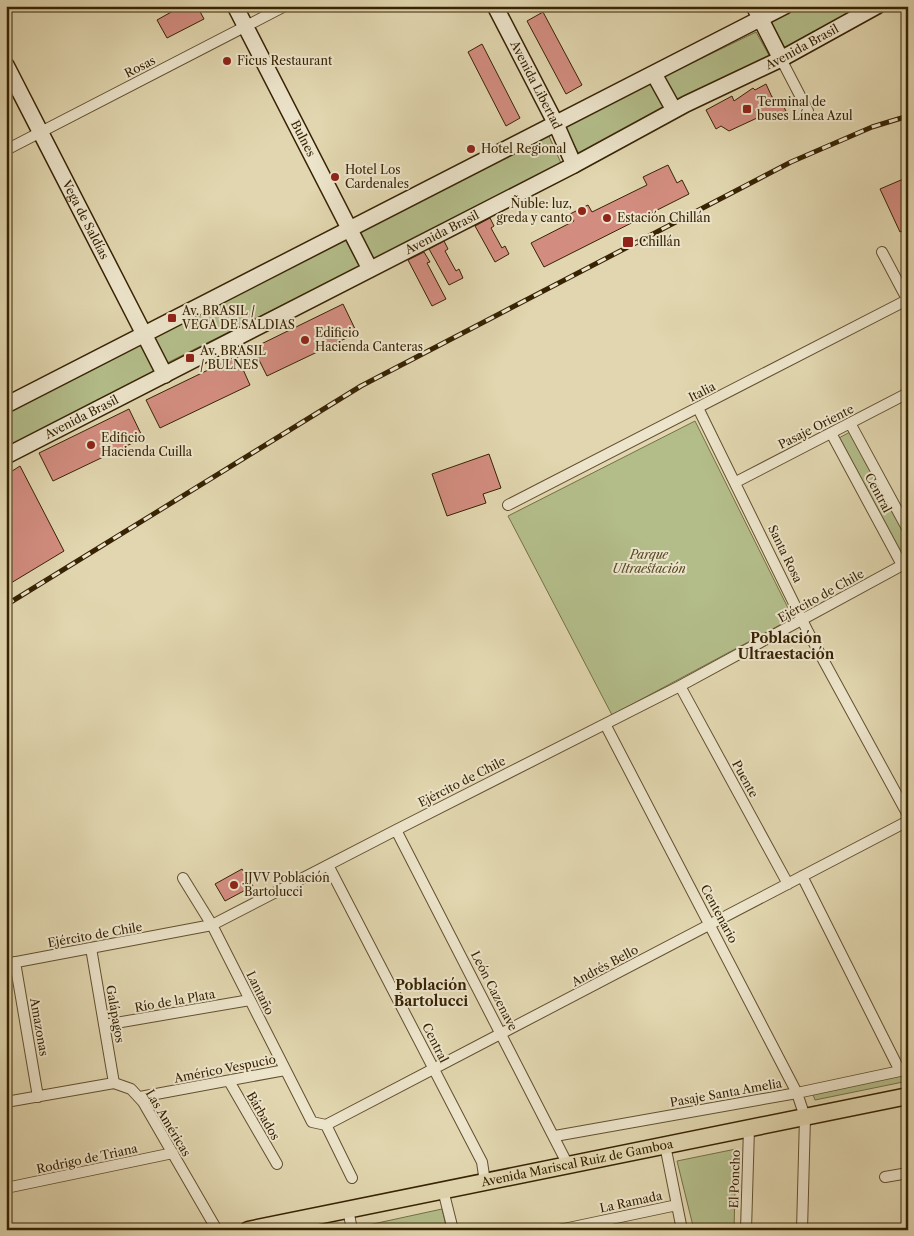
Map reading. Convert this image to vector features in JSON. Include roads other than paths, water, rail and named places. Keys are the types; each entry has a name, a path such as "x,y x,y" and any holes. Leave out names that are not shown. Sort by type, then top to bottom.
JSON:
{"main road":[{"name":"Bulnes","path":"236,6 370,269"},
{"name":"Avenida Libertad","path":"495,6 556,124 574,165"},
{"path":"6,405 654,74 757,12 785,6"},
{"name":"Avenida Brasil","path":"6,456 574,165 674,110 781,59 877,6"},
{"path":"757,12 781,59"},
{"name":"Vega de Saldías","path":"6,65 165,375"},
{"path":"654,74 674,110"},
{"name":"Avenida Mariscal Ruiz de Gamboa","path":"248,1230 302,1224 348,1210 908,1096"}],"street":[{"name":"Rosas","path":"6,150 285,6"},
{"path":"781,59 808,111"},
{"path":"882,252 908,300"},
{"name":"Italia","path":"508,505 908,300"},
{"name":"Pasaje Oriente","path":"736,482 908,393"},
{"name":"Santa Rosa","path":"698,408 804,621 908,815"},
{"name":"Central","path":"850,423 908,530"},
{"name":"Central","path":"831,433 905,564"},
{"name":"Ejército de Chile","path":"10,963 212,926 680,686 804,621 905,564"},
{"name":"Puente","path":"680,686 788,884"},
{"name":"Centenario","path":"605,724 797,1093 805,1117 802,1230"},
{"name":"Andrés Bello","path":"326,1125 908,821"},
{"name":"León Cazenave","path":"396,830 502,1033 568,1165"},
{"name":"Central","path":"328,865 482,1162 485,1182"},
{"path":"802,876 904,1069"},
{"name":"Lantaño","path":"183,878 212,926 312,1122 326,1125"},
{"name":"Galápagos","path":"90,948 114,1083"},
{"name":"Amazonas","path":"10,963 38,1097"},
{"name":"Río de la Plata","path":"104,1026 250,1000"},
{"name":"Pasaje Santa Amelia","path":"554,1136 797,1093 904,1069"},
{"name":"Américo Vespucio","path":"140,1097 285,1070"},
{"name":"Bárbados","path":"229,1081 276,1164"},
{"path":"6,1102 114,1083"},
{"name":"Las Américas","path":"114,1083 131,1089 140,1097 217,1230"},
{"path":"326,1125 352,1178"},
{"name":"El Poncho","path":"746,1230 749,1128"},
{"path":"665,1145 682,1230"},
{"name":"Rodrigo de Triana","path":"6,1188 172,1153"},
{"path":"885,1177 908,1173"},
{"path":"443,1190 453,1230"},
{"name":"La Ramada","path":"559,1230 677,1205"},
{"path":"348,1210 352,1230"}],"railway":[{"path":"6,605 361,386 791,162 872,127 908,116"}],"place":[{"name":"Ficus Restaurant","path":"227,61"},
{"name":"Terminal de buses Línea Azul","path":"747,109"},
{"name":"Hotel Regional","path":"471,149"},
{"name":"Hotel Los Cardenales","path":"335,177"},
{"name":"Ñuble: luz, greda y canto","path":"582,211"},
{"name":"Estación Chillán","path":"607,218"},
{"name":"Chillán","path":"628,242"},
{"name":"Av. BRASIL / VEGA DE SALDIAS","path":"172,318"},
{"name":"Edificio Hacienda Canteras","path":"305,340"},
{"name":"Av. BRASIL / BULNES","path":"190,358"},
{"name":"Edificio Hacienda Cuilla","path":"91,445"},
{"name":"JJVV Población Bartolucci","path":"234,885"}],"district":[{"name":"Población Ultraestación","path":"786,646"},
{"name":"Población Bartolucci","path":"431,994"}],"park label":[{"name":"Parque Ultraestación","path":"649,562"}]}
